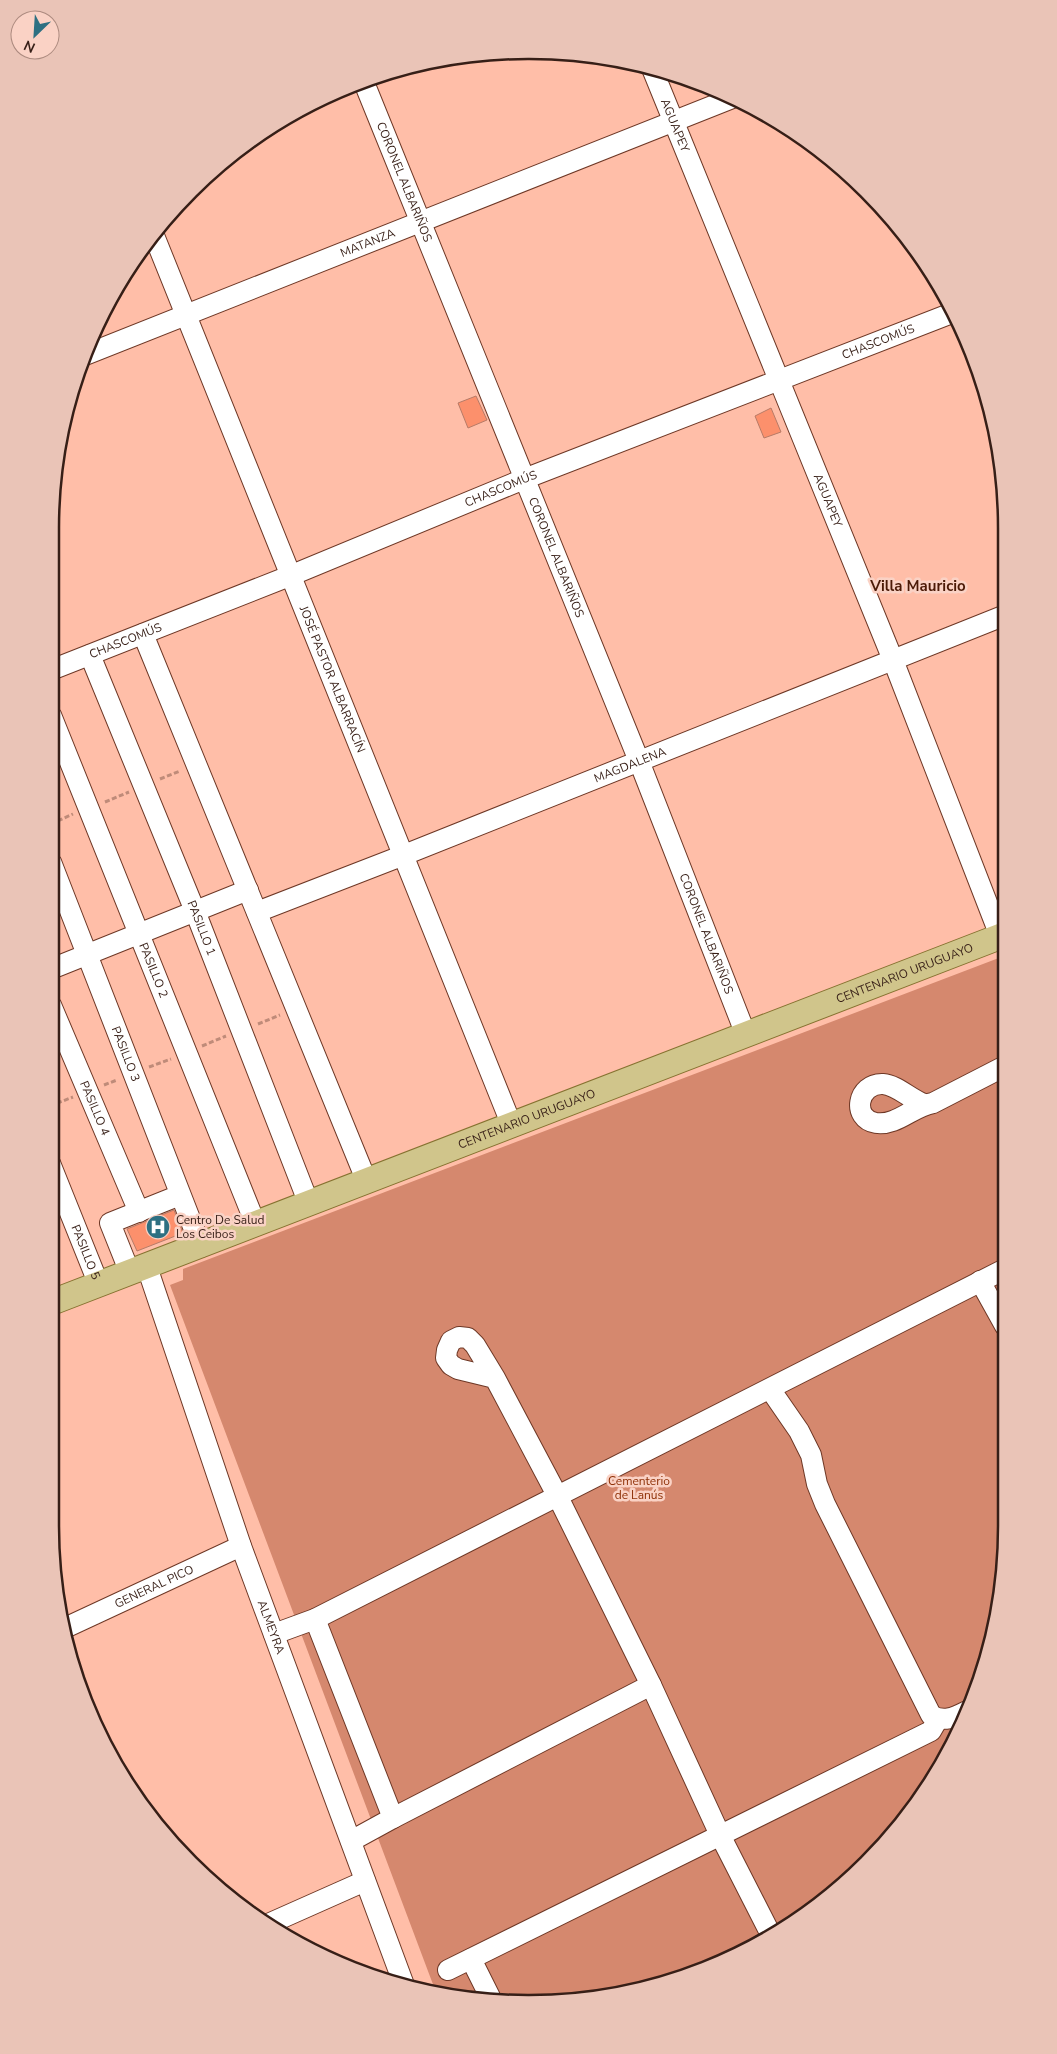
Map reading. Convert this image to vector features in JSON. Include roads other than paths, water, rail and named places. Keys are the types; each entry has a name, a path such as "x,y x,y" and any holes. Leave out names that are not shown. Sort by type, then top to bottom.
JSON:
{"main road":[{"name":"CENTENARIO URUGUAYO","path":"59,1300 201,1247 998,937"}],"street":[{"name":"AGUAPEY","path":"655,77 893,660 998,925"},
{"name":"CORONEL ALBARIÑOS","path":"366,88 639,761 746,1035"},
{"name":"MATANZA","path":"94,351 723,102"},
{"name":"JOSÉ PASTOR ALBARRACÍN","path":"157,242 188,315 512,1126"},
{"name":"CHASCOMÚS","path":"59,667 292,575 524,479 947,315"},
{"name":"MAGDALENA","path":"257,912 998,618"},
{"path":"143,634 367,1182"},
{"name":"PASILLO 1","path":"90,655 195,911 309,1204"},
{"name":"PASILLO 2","path":"59,735 256,1225"},
{"name":"PASILLO 3","path":"59,882 201,1247"},
{"path":"59,965 248,890"},
{"name":"PASILLO 4","path":"59,1026 139,1212"},
{"path":"924,1104 933,1102 998,1070"},
{"name":"PASILLO 5","path":"59,1185 99,1285"},
{"path":"139,1212 180,1195"},
{"name":"ALMEYRA","path":"139,1212 110,1223 138,1270 401,1977"},
{"path":"274,1634 315,1619 998,1272"},
{"path":"980,1281 998,1313"},
{"path":"495,1378 558,1497 651,1685 720,1834 768,1929"},
{"path":"770,1389 799,1431 811,1454 817,1484 825,1504 931,1715 938,1719 952,1718 958,1715"},
{"name":"GENERAL PICO","path":"70,1626 241,1546"},
{"path":"315,1619 393,1818"},
{"path":"351,1841 651,1685"},
{"path":"448,1970 931,1731 938,1719"},
{"path":"276,1921 365,1881"},
{"path":"471,1958 488,1993"}],"place":[{"name":"Centro De Salud Los Ceibos","path":"158,1227"}],"district":[{"name":"Villa Mauricio","path":"918,586"}],"park label":[{"name":"Cementerio de Lanús","path":"639,1488"}]}
